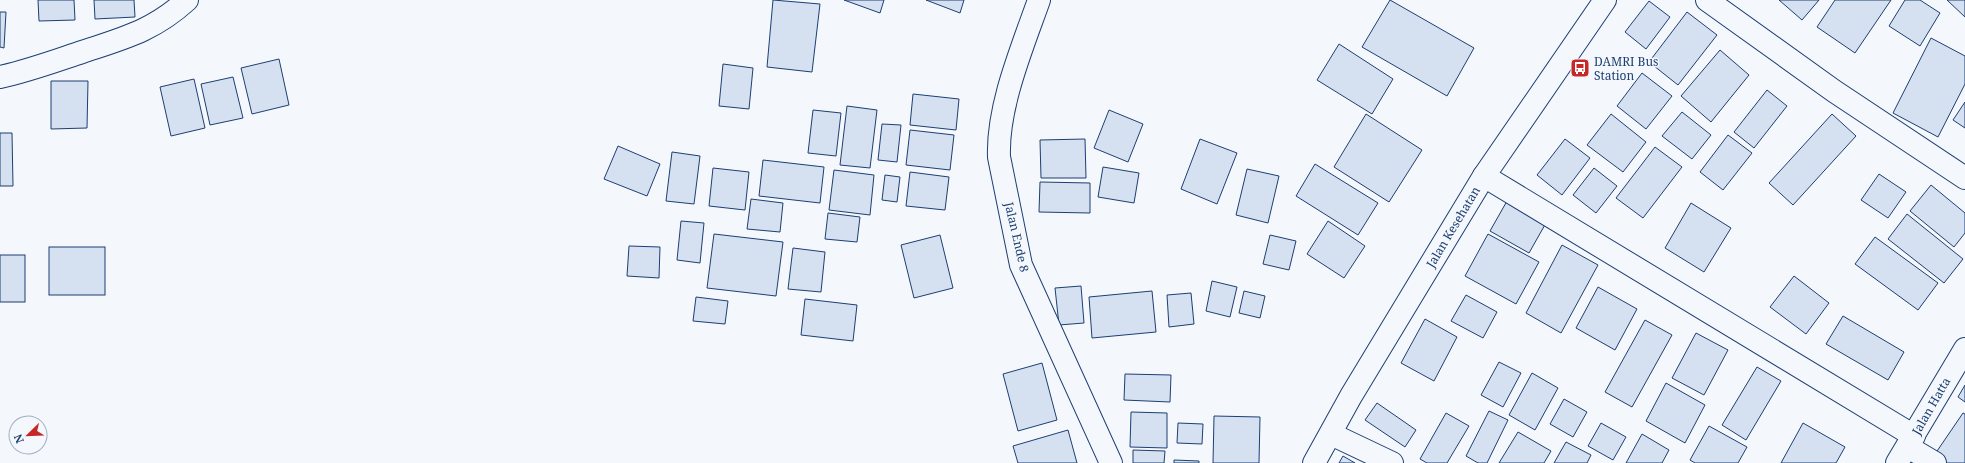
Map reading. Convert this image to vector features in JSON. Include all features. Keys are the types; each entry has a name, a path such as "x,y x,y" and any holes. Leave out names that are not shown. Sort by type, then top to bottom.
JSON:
{"main road":[{"path":"0,77 23,72 131,36 149,28 187,0"},
{"name":"Jalan Ende 8","path":"1039,0 1015,68 1003,114 998,139 999,157 1021,265 1111,463"},
{"name":"Jalan Kesehatan","path":"1314,463 1351,396 1484,176 1605,0"},
{"path":"1707,0 1834,91 1965,178"},
{"path":"1484,176 1906,449 1935,463"},
{"name":"Jalan Hatta","path":"1906,449 1965,349"},
{"path":"1331,434 1392,463"}],"building":[{"path":"38,0 74,0 75,20 39,21"},
{"path":"94,0 134,0 135,17 95,19"},
{"path":"773,0 820,4 812,72 767,67"},
{"path":"844,0 884,0 880,13"},
{"path":"926,0 964,0 960,13"},
{"path":"1390,0 1474,48 1447,96 1362,47"},
{"path":"1779,0 1819,0 1802,20"},
{"path":"1835,0 1891,0 1855,53 1817,27"},
{"path":"1905,0 1920,0 1940,13 1920,46 1889,26"},
{"path":"1947,0 1965,0 1965,17"},
{"path":"1649,1 1670,17 1646,49 1625,32"},
{"path":"0,12 6,12 4,48 0,47"},
{"path":"1687,12 1717,35 1678,85 1649,62"},
{"path":"1931,38 1965,56 1965,84 1938,137 1893,113"},
{"path":"1339,44 1393,79 1372,114 1317,80"},
{"path":"1720,50 1749,75 1711,122 1681,96"},
{"path":"279,59 289,105 252,114 241,68"},
{"path":"723,64 753,68 749,109 719,106"},
{"path":"1642,73 1672,96 1646,129 1617,106"},
{"path":"233,77 243,118 210,125 201,84"},
{"path":"194,79 205,128 171,136 160,87"},
{"path":"51,81 88,81 87,128 51,129"},
{"path":"1767,90 1787,106 1754,148 1734,132"},
{"path":"913,94 959,99 956,130 910,125"},
{"path":"1965,102 1965,128 1953,120"},
{"path":"847,106 877,110 870,168 840,165"},
{"path":"813,110 841,113 836,156 808,153"},
{"path":"1109,110 1143,124 1128,162 1094,148"},
{"path":"1682,112 1711,135 1692,159 1662,136"},
{"path":"1366,114 1422,150 1389,202 1334,167"},
{"path":"1611,114 1646,142 1623,172 1587,145"},
{"path":"1832,114 1856,136 1793,205 1769,183"},
{"path":"882,124 901,125 897,162 878,160"},
{"path":"910,130 954,135 950,170 906,165"},
{"path":"0,133 12,133 13,186 0,186"},
{"path":"1728,135 1752,153 1723,190 1700,172"},
{"path":"1085,139 1086,178 1041,178 1040,140"},
{"path":"1200,139 1237,153 1217,204 1181,189"},
{"path":"1565,139 1590,158 1562,195 1537,175"},
{"path":"618,146 660,164 647,196 604,179"},
{"path":"1655,147 1682,167 1643,218 1616,198"},
{"path":"672,152 700,156 694,204 666,201"},
{"path":"763,160 824,167 820,203 759,196"},
{"path":"1315,164 1378,203 1358,235 1296,196"},
{"path":"1103,167 1139,173 1134,203 1098,197"},
{"path":"713,168 749,172 745,210 709,206"},
{"path":"1594,168 1617,186 1596,213 1573,195"},
{"path":"1247,169 1279,176 1268,223 1236,215"},
{"path":"834,170 874,175 870,215 829,210"},
{"path":"910,172 949,177 945,210 906,206"},
{"path":"1879,174 1906,192 1888,218 1861,200"},
{"path":"885,175 900,177 897,202 882,200"},
{"path":"1040,182 1090,183 1090,213 1039,212"},
{"path":"1931,185 1965,213 1965,233 1954,247 1910,211"},
{"path":"751,199 783,203 780,232 747,229"},
{"path":"1507,201 1546,223 1529,253 1490,231"},
{"path":"1691,203 1731,228 1704,272 1665,248"},
{"path":"828,213 860,217 857,242 825,239"},
{"path":"1907,214 1963,259 1944,283 1888,239"},
{"path":"681,221 704,223 700,263 677,260"},
{"path":"1328,221 1365,246 1344,278 1307,254"},
{"path":"714,234 783,242 776,296 707,288"},
{"path":"1488,234 1539,262 1516,304 1465,276"},
{"path":"940,235 953,288 914,298 901,245"},
{"path":"1270,235 1296,241 1289,270 1263,264"},
{"path":"1875,237 1938,283 1918,310 1855,264"},
{"path":"1562,245 1598,265 1561,333 1526,313"},
{"path":"629,246 660,247 659,278 627,276"},
{"path":"49,247 105,247 105,295 49,295"},
{"path":"793,248 825,252 821,292 788,289"},
{"path":"0,255 25,255 25,302 0,302"},
{"path":"1794,276 1829,303 1806,334 1770,307"},
{"path":"1212,281 1237,287 1230,317 1206,311"},
{"path":"1081,286 1084,323 1059,325 1055,288"},
{"path":"1598,287 1637,309 1615,350 1576,328"},
{"path":"1152,291 1156,332 1092,338 1089,297"},
{"path":"1244,291 1265,296 1260,318 1239,313"},
{"path":"1191,293 1194,324 1169,327 1167,295"},
{"path":"1466,295 1497,312 1483,338 1451,321"},
{"path":"696,297 728,301 725,324 693,321"},
{"path":"805,299 857,305 853,341 801,335"},
{"path":"1843,316 1904,352 1888,380 1826,344"},
{"path":"1425,319 1457,337 1434,381 1401,363"},
{"path":"1645,320 1672,335 1632,407 1605,392"},
{"path":"1696,333 1728,350 1704,395 1672,378"},
{"path":"1499,362 1521,373 1503,407 1481,395"},
{"path":"1042,363 1057,420 1018,431 1003,374"},
{"path":"1757,367 1781,381 1746,440 1722,425"},
{"path":"1532,373 1558,388 1535,430 1509,415"},
{"path":"1125,374 1171,375 1170,402 1124,400"},
{"path":"1666,383 1705,405 1685,443 1646,421"},
{"path":"1965,385 1965,402 1958,397"},
{"path":"1564,399 1587,412 1573,437 1550,424"},
{"path":"1377,403 1416,430 1405,447 1365,420"},
{"path":"1489,411 1508,420 1487,463 1478,463 1466,456"},
{"path":"1131,412 1167,413 1167,448 1130,447"},
{"path":"1446,413 1469,426 1447,463 1427,463 1420,459"},
{"path":"1963,413 1965,414 1965,463 1942,463 1933,457"},
{"path":"1214,416 1260,417 1259,463 1213,463"},
{"path":"1178,423 1203,424 1202,444 1177,443"},
{"path":"1601,423 1626,437 1613,460 1588,446"},
{"path":"1803,423 1845,447 1836,463 1781,463"},
{"path":"1709,426 1747,447 1738,463 1695,463 1690,460"},
{"path":"1068,430 1077,463 1018,463 1013,446"},
{"path":"1518,432 1551,451 1544,463 1499,463"},
{"path":"1642,434 1669,450 1662,463 1626,463"},
{"path":"1566,442 1591,455 1587,463 1554,463"},
{"path":"1133,450 1165,451 1164,463 1133,463"},
{"path":"1343,456 1355,463 1339,463"},
{"path":"1174,460 1199,461 1199,463 1174,463"}],"place":[{"name":"DAMRI Bus Station","path":"1580,68"}]}
